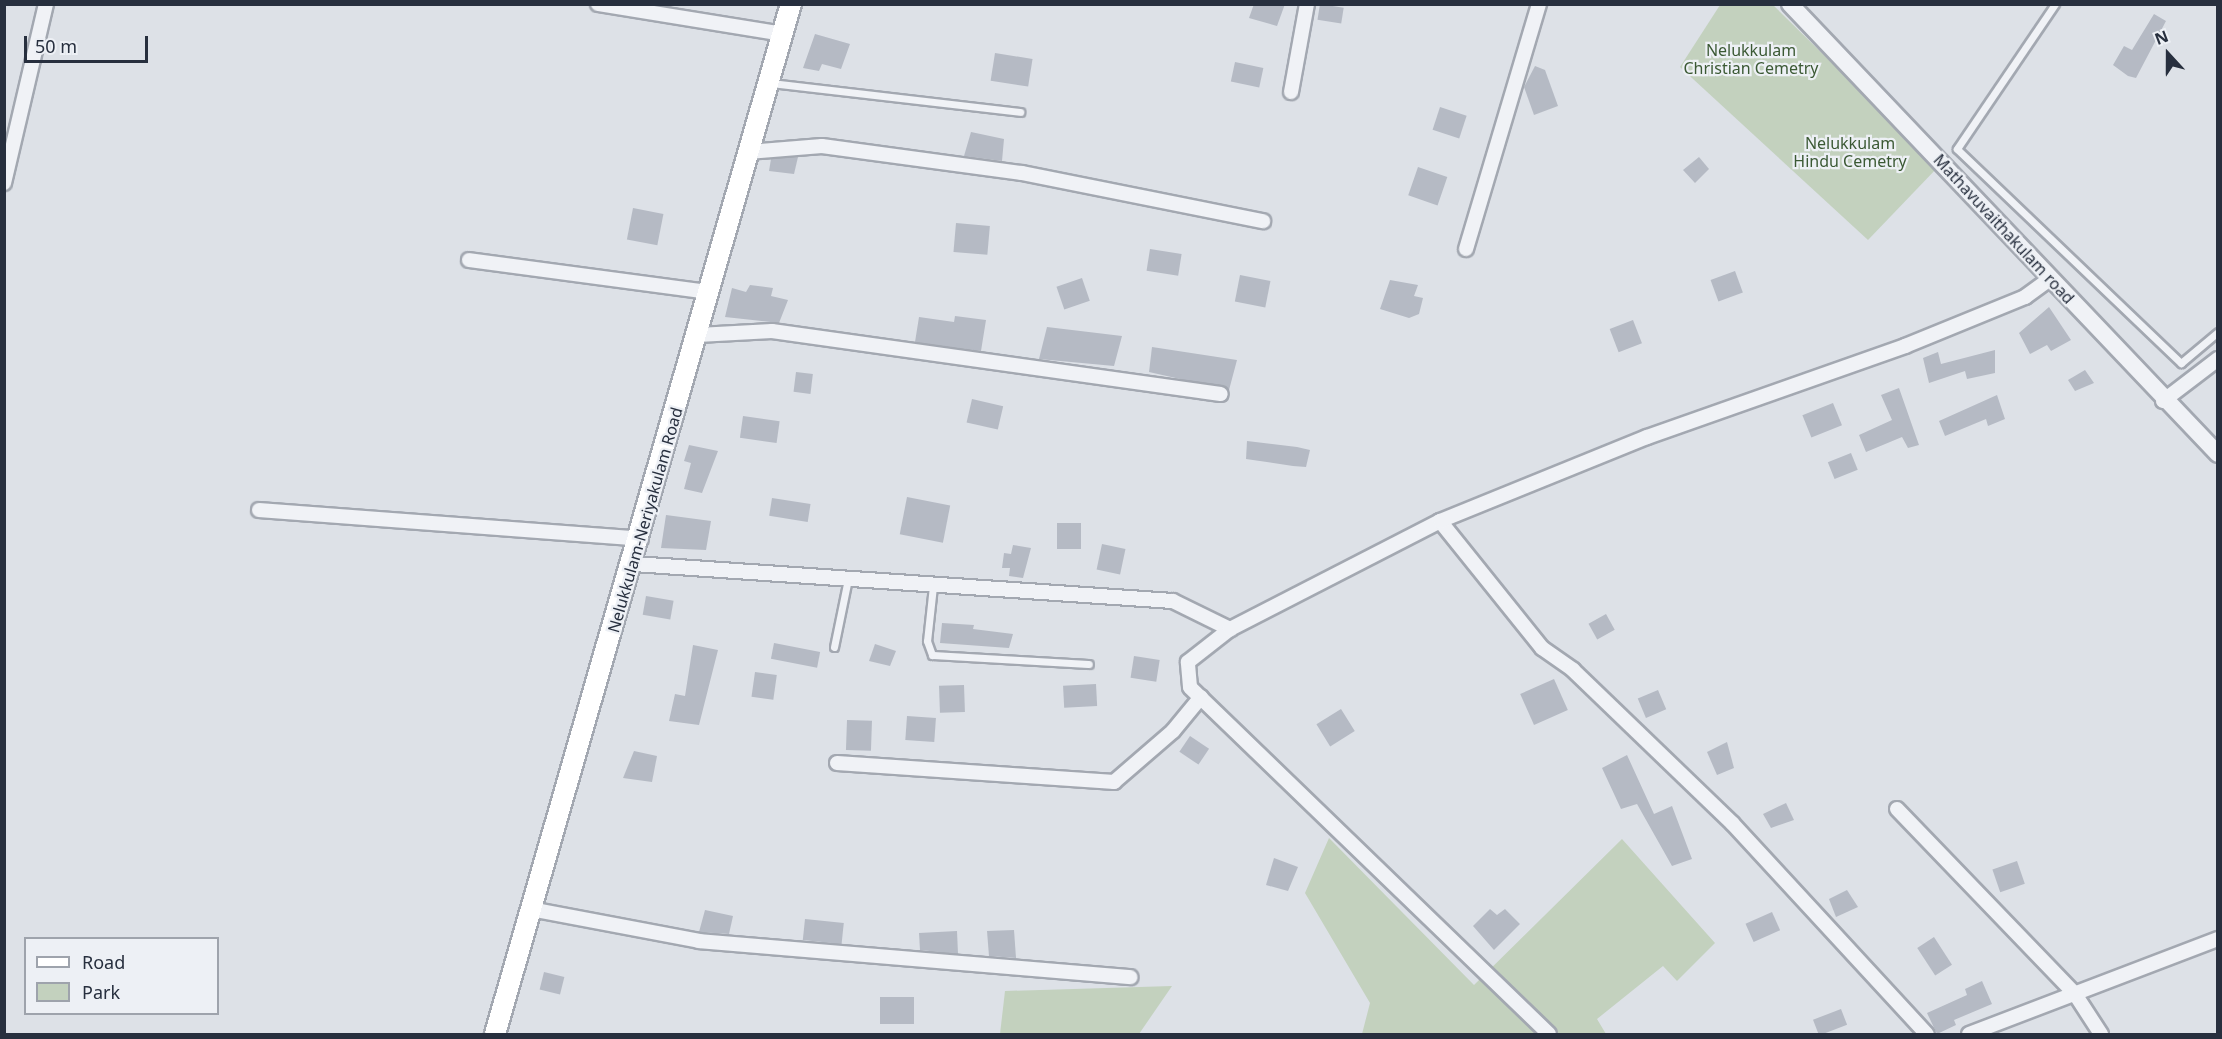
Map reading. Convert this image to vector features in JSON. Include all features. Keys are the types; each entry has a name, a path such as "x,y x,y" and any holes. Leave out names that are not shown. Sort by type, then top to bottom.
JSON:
{"main road":[{"name":"Nelukkulam-Neriyakulam Road","path":"495,1035 530,909 634,564 791,4"}],"street":[{"path":"4,183 46,4"},
{"path":"598,4 783,34"},
{"path":"1291,92 1307,4"},
{"path":"1466,249 1539,4"},
{"name":"Mathavuvaithakulam road","path":"1790,4 2163,401 2217,454"},
{"path":"748,152 845,150 1022,173 1263,221"},
{"path":"469,260 710,292"},
{"path":"1549,1035 1201,697 1188,681 1188,662 1230,629 1440,521 1647,437 1905,346 2025,297 2050,279"},
{"path":"698,335 772,331 1221,394"},
{"path":"2163,401 2217,359"},
{"path":"259,510 641,539"},
{"path":"1440,521 1542,648 1573,670 1732,823 1927,1035"},
{"path":"634,564 1173,601 1230,629"},
{"path":"837,763 1114,782 1173,731 1201,697"},
{"path":"1897,809 2075,994 2100,1035"},
{"path":"530,909 699,941 1131,977"},
{"path":"1969,1035 2217,939"}],"lane":[{"path":"2055,4 1957,149 2181,363 2217,332"},
{"path":"770,83 1020,112"},
{"path":"834,647 848,578"},
{"path":"933,586 927,640 932,655 1089,664"}],"green space":[{"path":"1720,5 1773,5 1938,167 1868,240 1680,67"},
{"path":"1329,838 1474,985 1622,839 1715,943 1677,981 1663,966 1597,1019 1606,1034 1362,1034 1370,1003 1305,893"},
{"path":"1172,986 1139,1034 1000,1034 1005,991"}],"building":[{"path":"1254,4 1285,4 1277,26 1249,18"},
{"path":"1320,4 1344,8 1341,24 1317,20"},
{"path":"2154,14 2166,21 2136,78 2128,76 2113,65 2124,46 2132,50"},
{"path":"815,34 850,44 841,69 822,64 819,71 803,68"},
{"path":"995,53 1033,59 1028,87 991,81"},
{"path":"1235,62 1263,68 1259,88 1231,82"},
{"path":"1535,66 1545,70 1558,106 1534,115 1524,87"},
{"path":"1440,107 1467,116 1459,138 1433,130"},
{"path":"971,132 1004,139 1002,161 964,156"},
{"path":"798,157 794,174 769,171 771,159"},
{"path":"1699,157 1709,169 1695,183 1683,170"},
{"path":"1418,167 1447,177 1438,205 1408,195"},
{"path":"633,208 663,214 657,245 627,239"},
{"path":"956,223 990,226 987,255 953,252"},
{"path":"1150,249 1182,254 1178,276 1147,271"},
{"path":"1735,271 1743,293 1718,302 1711,280"},
{"path":"1240,275 1270,281 1265,307 1235,302"},
{"path":"1082,278 1090,301 1064,309 1056,287"},
{"path":"1390,280 1418,285 1414,296 1423,298 1419,314 1409,318 1380,309"},
{"path":"750,285 773,288 771,296 788,300 779,323 725,317 732,288 746,292"},
{"path":"2049,307 2071,340 2051,351 2047,345 2030,354 2019,333"},
{"path":"955,316 986,320 981,351 915,342 919,317 954,322"},
{"path":"1633,320 1642,343 1619,352 1610,329"},
{"path":"1047,327 1122,336 1114,366 1039,359"},
{"path":"1152,347 1237,360 1229,390 1149,372"},
{"path":"1995,350 1995,373 1967,379 1965,371 1929,383 1923,358 1938,352 1941,364"},
{"path":"2085,370 2094,383 2075,391 2068,380"},
{"path":"796,372 813,374 810,394 794,392"},
{"path":"1899,388 1919,445 1908,448 1902,437 1866,452 1859,435 1892,420 1881,395"},
{"path":"1997,395 2005,419 1988,426 1986,419 1945,436 1939,421"},
{"path":"972,399 1003,406 998,430 967,422"},
{"path":"1833,403 1842,425 1811,438 1802,415"},
{"path":"743,416 780,421 777,443 740,438"},
{"path":"1247,441 1310,450 1306,467 1246,459"},
{"path":"689,445 718,451 702,493 684,489 691,463 684,461"},
{"path":"1851,453 1858,470 1835,479 1828,462"},
{"path":"907,497 950,505 943,543 900,534"},
{"path":"772,498 811,504 808,522 769,516"},
{"path":"666,515 711,521 706,550 661,548"},
{"path":"1057,523 1081,523 1081,549 1057,549"},
{"path":"1102,544 1125,549 1120,574 1097,569"},
{"path":"1013,545 1031,548 1023,578 1009,576 1010,568 1002,568 1004,553 1011,554"},
{"path":"646,596 674,601 670,620 643,615"},
{"path":"1606,614 1615,630 1597,639 1589,624"},
{"path":"942,623 974,625 973,629 1013,634 1009,648 940,643"},
{"path":"774,643 820,652 817,668 771,659"},
{"path":"875,644 896,651 890,666 869,661"},
{"path":"693,645 718,650 699,725 669,721 675,694 685,696"},
{"path":"1134,656 1160,660 1156,682 1131,678"},
{"path":"755,672 777,675 773,700 752,697"},
{"path":"1554,679 1568,710 1534,725 1520,694"},
{"path":"1096,684 1097,706 1064,708 1063,686"},
{"path":"964,685 965,712 940,713 939,686"},
{"path":"1658,690 1666,709 1646,718 1638,699"},
{"path":"1341,709 1355,731 1330,746 1316,724"},
{"path":"907,716 936,718 934,742 905,740"},
{"path":"847,720 872,721 871,751 846,750"},
{"path":"1190,736 1209,749 1198,765 1179,752"},
{"path":"1727,742 1734,768 1717,775 1707,752"},
{"path":"634,751 657,756 652,782 623,778"},
{"path":"1627,755 1654,814 1672,806 1692,859 1672,866 1637,804 1621,809 1602,768"},
{"path":"1786,803 1794,820 1771,828 1763,814"},
{"path":"1274,858 1298,867 1288,891 1266,885"},
{"path":"2017,861 2025,884 2000,892 1992,869"},
{"path":"1847,890 1858,907 1836,917 1829,899"},
{"path":"1490,909 1497,915 1505,909 1520,924 1494,950 1473,926"},
{"path":"705,910 733,916 729,934 699,932"},
{"path":"1772,912 1780,930 1754,942 1746,924"},
{"path":"805,919 844,923 842,944 803,940"},
{"path":"1014,930 1016,958 989,956 987,931"},
{"path":"957,931 958,954 920,950 919,933"},
{"path":"1934,937 1952,965 1935,976 1917,948"},
{"path":"544,972 564,977 560,995 540,989"},
{"path":"1982,981 1992,1004 1954,1020 1956,1025 1937,1034 1927,1013 1967,995 1965,989"},
{"path":"880,997 914,997 914,1024 880,1024"},
{"path":"1841,1009 1847,1025 1818,1034 1813,1020"}],"park label":[{"name":"Nelukkulam Christian Cemetry","path":"1751,59"},
{"name":"Nelukkulam Hindu Cemetry","path":"1850,152"}]}
